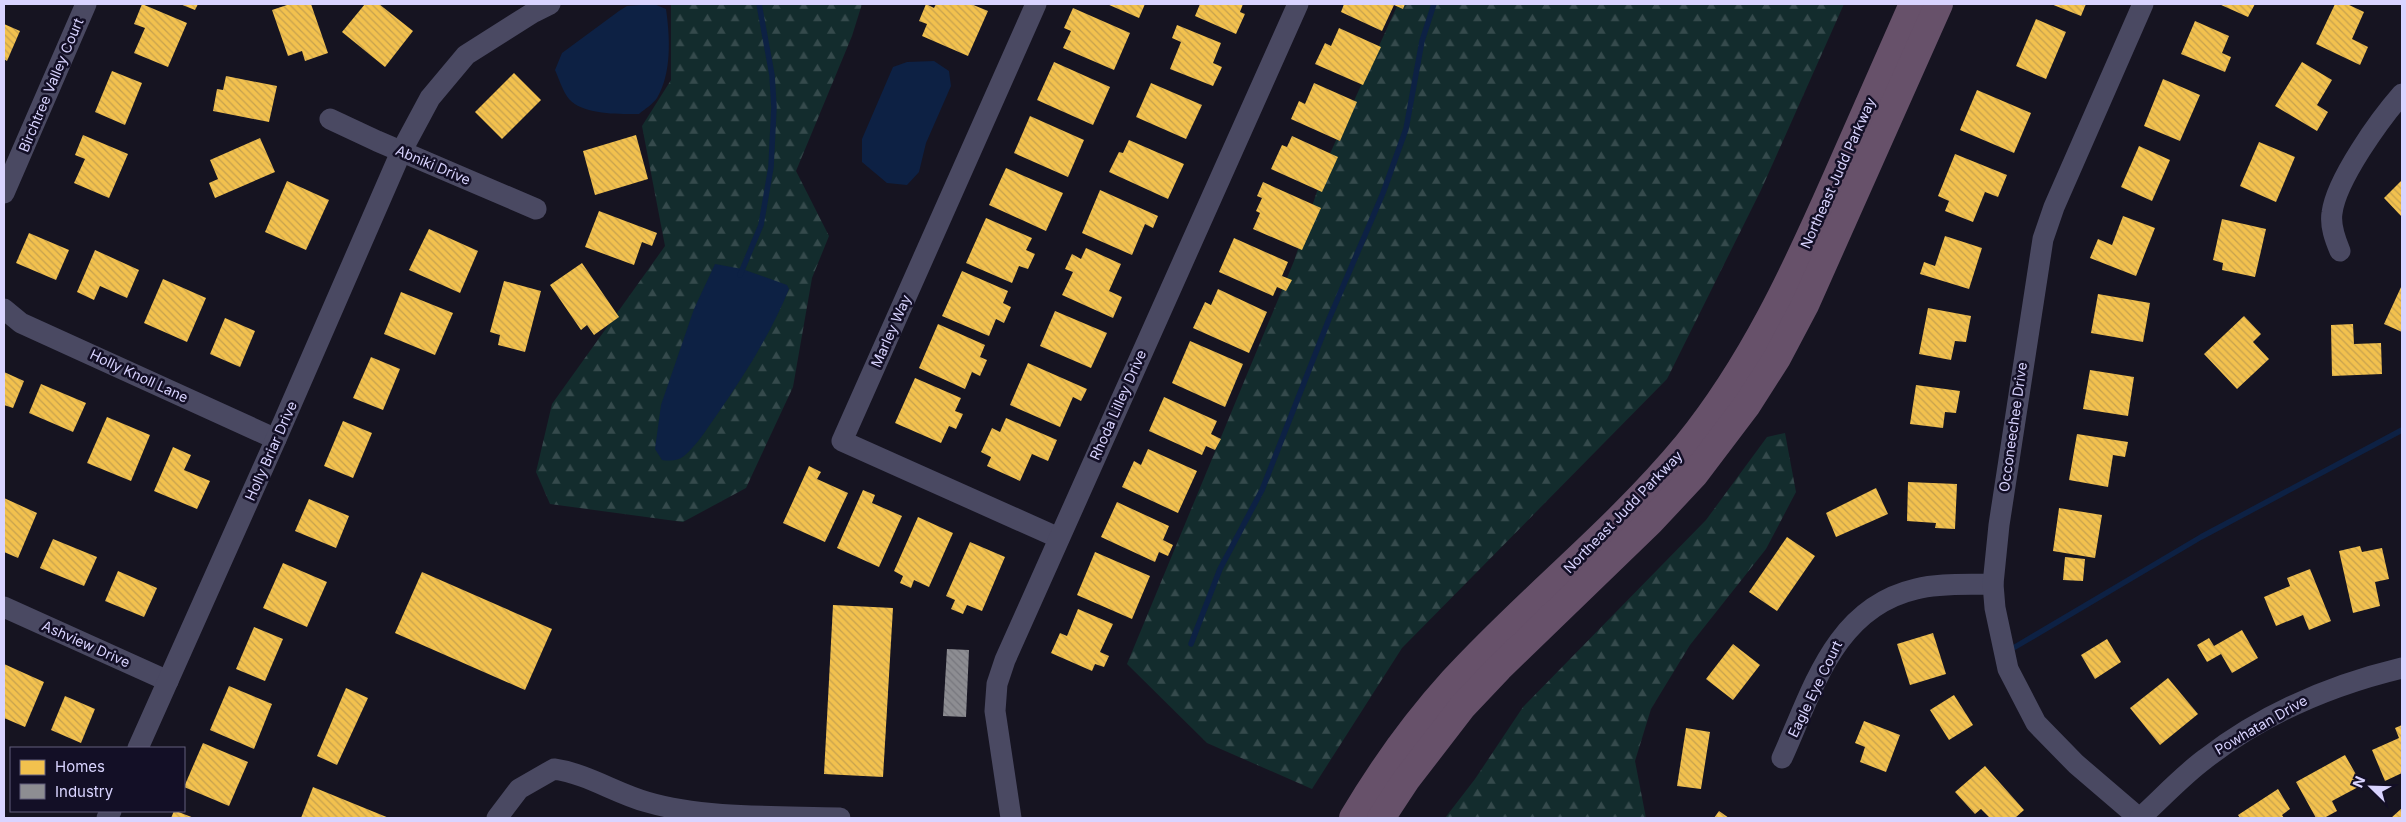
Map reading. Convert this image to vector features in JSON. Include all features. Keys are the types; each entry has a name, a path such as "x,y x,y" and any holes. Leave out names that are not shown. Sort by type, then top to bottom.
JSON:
{"highway":[{"name":"Northeast Judd Parkway","path":"1352,818 1404,740 1452,682 1652,485 1688,444 1724,395 1753,351 1808,242 1913,4"},
{"name":"Northeast Judd Parkway","path":"1382,818 1406,780 1463,706 1499,668 1650,522 1694,475 1748,404 1806,305 1939,4"}],"street":[{"name":"Birchtree Valley Court","path":"4,193 86,4"},
{"name":"Marley Way","path":"1036,4 842,441 1059,538"},
{"name":"Rhoda Lilley Drive","path":"1011,818 995,711 997,684 1005,660 1298,4"},
{"name":"Occoneechee Drive","path":"2139,818 2070,758 2036,723 2008,669 1998,631 1993,584 2002,505 2036,274 2043,239 2054,207 2143,4"},
{"name":"Holly Briar Drive","path":"138,747 276,440 401,152 430,98 466,54 538,6"},
{"path":"2340,251 2334,235 2332,213 2345,179 2367,140 2402,94"},
{"name":"Abniki Drive","path":"330,119 401,152 536,209"},
{"name":"Holly Knoll Lane","path":"4,309 21,323 276,440"},
{"name":"Eagle Eye Court","path":"1782,758 1830,654 1850,626 1863,615 1878,604 1898,594 1919,588 1993,584"},
{"name":"Ashview Drive","path":"4,607 168,681"},
{"name":"Powhatan Drive","path":"2139,818 2205,759 2255,726 2309,697 2402,668"},
{"path":"497,818 519,788 554,769 598,781 646,802 684,811 840,818"}],"green space":[{"path":"671,4 862,4 852,36 796,171 829,236 812,278 793,387 746,488 683,522 550,504 536,472 552,404 665,246 642,126 671,80"},
{"path":"1398,4 1844,4 1761,190 1667,379 1402,648 1312,789 1207,743 1127,664 1294,261 1328,158"},
{"path":"1785,433 1796,492 1766,549 1690,645 1651,709 1635,761 1646,818 1445,818 1475,779 1523,707 1706,520 1767,437"}],"water":[{"path":"654,4 666,9 669,43 665,77 657,98 639,114 592,111 575,104 569,99 555,70 562,53 627,6"},
{"path":"934,61 949,71 951,86 926,143 919,172 907,185 887,183 862,162 862,139 893,67 907,62"},
{"path":"715,264 742,269 787,285 789,289 774,323 756,355 701,437 682,458 662,460 655,449 661,405 694,309"}],"building: Homes":[{"path":"142,4 187,23 168,67 134,53 145,28 134,24"},
{"path":"180,4 198,4 195,10"},
{"path":"290,4 311,4 328,53 305,61 302,51 288,56 272,10"},
{"path":"365,4 379,4 413,31 385,67 342,32"},
{"path":"926,4 934,8 936,4 971,4 988,11 968,56 922,36 927,24 919,21"},
{"path":"1107,4 1145,4 1139,18"},
{"path":"1200,4 1243,4 1240,12 1245,14 1236,34 1195,16"},
{"path":"1344,4 1405,4 1403,9 1394,5 1382,31 1341,12"},
{"path":"2051,4 2086,4 2081,16"},
{"path":"2219,4 2255,4 2248,17"},
{"path":"2335,4 2347,4 2364,12 2352,39 2368,47 2360,65 2316,44"},
{"path":"1073,8 1130,33 1114,70 1063,48 1071,31 1064,28"},
{"path":"2036,19 2066,32 2046,79 2016,66"},
{"path":"2195,21 2229,36 2222,53 2231,57 2225,72 2181,54"},
{"path":"4,24 20,31 7,61 4,59"},
{"path":"1177,25 1221,43 1213,63 1222,67 1213,86 1170,69 1181,42 1172,38"},
{"path":"1339,28 1381,47 1363,85 1315,64 1325,43 1331,46"},
{"path":"1054,62 1110,87 1093,125 1037,100"},
{"path":"2302,62 2332,80 2317,105 2328,112 2317,131 2275,106"},
{"path":"112,71 142,83 125,125 95,112"},
{"path":"514,73 541,100 502,139 475,112"},
{"path":"226,76 277,86 269,122 213,111 217,89 223,90"},
{"path":"2163,79 2200,95 2180,141 2144,126"},
{"path":"1151,83 1202,105 1186,139 1136,117"},
{"path":"1314,83 1357,102 1340,141 1291,119 1299,101 1305,104"},
{"path":"1977,90 2031,113 2014,153 1960,130"},
{"path":"1030,116 1084,140 1068,177 1014,153"},
{"path":"83,135 128,154 109,198 74,183 85,159 75,155"},
{"path":"636,135 648,179 595,195 583,151"},
{"path":"1292,136 1338,157 1322,192 1271,169 1282,145 1287,147"},
{"path":"260,138 275,172 215,198 209,183 218,179 210,160"},
{"path":"1129,140 1184,164 1168,199 1109,172 1119,152 1123,153"},
{"path":"2259,142 2295,157 2276,202 2240,186"},
{"path":"2139,146 2170,160 2152,201 2121,187"},
{"path":"1955,154 2007,175 1998,197 1985,192 1973,222 1945,211 1949,201 1938,196"},
{"path":"1006,168 1063,193 1046,231 989,205"},
{"path":"2402,180 2402,217 2384,198"},
{"path":"287,181 329,200 306,250 265,232"},
{"path":"1263,182 1321,208 1302,250 1253,229 1260,213 1256,211 1262,198 1257,196"},
{"path":"1100,190 1158,216 1153,228 1145,224 1132,255 1082,233"},
{"path":"599,211 657,233 652,246 642,242 634,265 585,247"},
{"path":"2123,216 2155,228 2136,276 2090,258 2098,239 2112,245"},
{"path":"986,218 1032,238 1026,250 1035,254 1028,269 1019,266 1012,283 966,263"},
{"path":"2222,219 2266,229 2255,277 2222,270 2223,263 2213,260"},
{"path":"429,229 478,251 460,293 409,270"},
{"path":"29,233 69,250 56,280 16,263"},
{"path":"1945,236 1982,248 1969,289 1920,274 1924,262 1935,266"},
{"path":"1234,238 1288,262 1282,276 1292,280 1286,291 1277,287 1273,296 1219,272"},
{"path":"1086,248 1121,264 1109,291 1122,297 1113,318 1062,295 1073,272 1065,269 1072,254 1081,259"},
{"path":"95,250 139,270 127,298 100,286 94,300 77,292"},
{"path":"582,263 619,317 594,335 587,325 581,330 550,285"},
{"path":"962,271 1008,291 1003,303 1011,307 1004,323 996,319 989,336 942,316"},
{"path":"163,279 206,298 187,342 144,323"},
{"path":"504,281 541,291 525,352 498,345 500,335 490,332"},
{"path":"2402,285 2402,332 2384,324"},
{"path":"1218,289 1267,312 1249,353 1193,328 1205,302 1211,305"},
{"path":"401,292 453,313 435,355 384,334"},
{"path":"2098,294 2150,303 2143,342 2091,333"},
{"path":"1928,308 1971,316 1966,342 1955,341 1951,360 1919,354"},
{"path":"1055,311 1107,333 1091,368 1040,346"},
{"path":"2244,316 2261,334 2253,342 2269,359 2237,389 2204,354"},
{"path":"225,318 255,331 240,367 210,354"},
{"path":"938,324 985,345 980,357 987,360 980,376 972,372 965,389 919,368"},
{"path":"2353,324 2354,344 2381,343 2382,374 2332,376 2331,325"},
{"path":"1190,341 1243,364 1225,407 1172,383"},
{"path":"371,357 400,369 383,410 353,398"},
{"path":"1028,363 1087,389 1081,401 1073,397 1060,427 1010,405"},
{"path":"2090,370 2134,377 2128,416 2083,409"},
{"path":"4,372 24,381 13,408 4,405"},
{"path":"915,378 961,398 955,411 963,414 956,429 949,426 941,443 895,423"},
{"path":"41,384 86,403 73,432 29,413"},
{"path":"1916,385 1960,391 1956,413 1945,412 1943,428 1910,424"},
{"path":"1164,397 1217,421 1211,434 1221,439 1215,450 1206,446 1202,455 1149,431"},
{"path":"107,417 150,435 131,481 87,463"},
{"path":"1006,418 1057,440 1048,461 1032,454 1020,481 987,466 991,457 981,452 992,428 1000,432"},
{"path":"343,421 372,433 353,478 324,466"},
{"path":"2077,434 2128,442 2125,457 2113,455 2108,487 2069,480"},
{"path":"173,447 191,455 184,470 210,481 197,509 154,491"},
{"path":"1148,449 1197,471 1178,513 1122,487 1134,461 1141,465"},
{"path":"809,466 821,472 817,479 848,493 825,542 783,523"},
{"path":"1908,482 1957,484 1955,529 1935,528 1936,523 1907,521"},
{"path":"1876,488 1888,514 1836,537 1826,513"},
{"path":"863,490 875,495 872,503 902,516 879,567 837,548"},
{"path":"4,498 37,513 18,558 4,552"},
{"path":"309,499 349,516 336,548 295,531"},
{"path":"1117,502 1169,526 1163,540 1173,545 1168,556 1159,552 1155,562 1101,537"},
{"path":"2059,508 2102,515 2095,558 2053,551"},
{"path":"918,517 953,533 929,587 914,580 911,588 900,583 903,576 894,571"},
{"path":"1787,537 1815,556 1777,611 1749,592"},
{"path":"53,539 97,557 84,586 40,568"},
{"path":"970,542 1005,557 982,611 967,605 963,614 951,609 955,600 946,596"},
{"path":"2360,546 2362,552 2382,548 2389,579 2375,582 2380,606 2353,613 2339,551"},
{"path":"1095,552 1150,576 1132,619 1077,595"},
{"path":"2065,557 2085,559 2083,581 2063,580"},
{"path":"283,563 327,582 307,627 263,608"},
{"path":"2310,569 2331,621 2309,630 2303,615 2276,626 2264,597 2290,586 2287,578"},
{"path":"118,571 157,588 144,617 105,601"},
{"path":"422,572 552,629 525,690 395,633"},
{"path":"833,605 893,608 883,777 824,774"},
{"path":"1078,609 1113,624 1100,652 1109,656 1104,667 1095,664 1092,671 1051,653 1060,633 1067,636"},
{"path":"254,627 283,639 265,681 236,669"},
{"path":"2242,630 2258,658 2232,673 2221,654 2207,662 2197,645 2209,638 2214,646"},
{"path":"1933,633 1946,674 1910,685 1897,644"},
{"path":"2107,639 2121,662 2095,679 2081,655"},
{"path":"1733,644 1760,665 1733,700 1706,679"},
{"path":"4,664 44,682 25,727 4,718"},
{"path":"2168,678 2198,714 2160,745 2130,708"},
{"path":"229,686 272,704 254,749 210,730"},
{"path":"346,688 368,698 337,765 317,756"},
{"path":"1954,695 1973,725 1949,740 1930,710"},
{"path":"65,696 95,709 81,743 51,730"},
{"path":"1864,721 1900,735 1886,772 1860,762 1865,747 1855,743"},
{"path":"2402,725 2402,773 2385,781 2372,750 2399,738 2395,728"},
{"path":"1686,728 1710,732 1701,789 1677,786"},
{"path":"203,743 248,762 229,806 185,787"},
{"path":"2345,755 2362,785 2332,801 2337,811 2324,818 2316,818 2296,782"},
{"path":"1985,766 2024,810 2015,818 1990,818 1981,809 1975,814 1955,792"},
{"path":"313,787 389,818 301,818"},
{"path":"2278,789 2290,809 2282,815 2284,818 2240,818 2238,815"},
{"path":"2402,808 2402,818 2391,818"},
{"path":"1719,811 1729,818 1714,818"},
{"path":"174,812 179,812 194,818 171,818"}],"building: Industry":[{"path":"947,649 969,650 966,717 943,716"}],"waterway":[{"path":"740,275 761,225 771,167 774,107 772,75 759,4"},
{"path":"1191,644 1220,569 1262,490 1329,319 1383,193 1406,129 1422,41 1434,4"},
{"path":"2015,647 2201,537 2402,430"}]}
